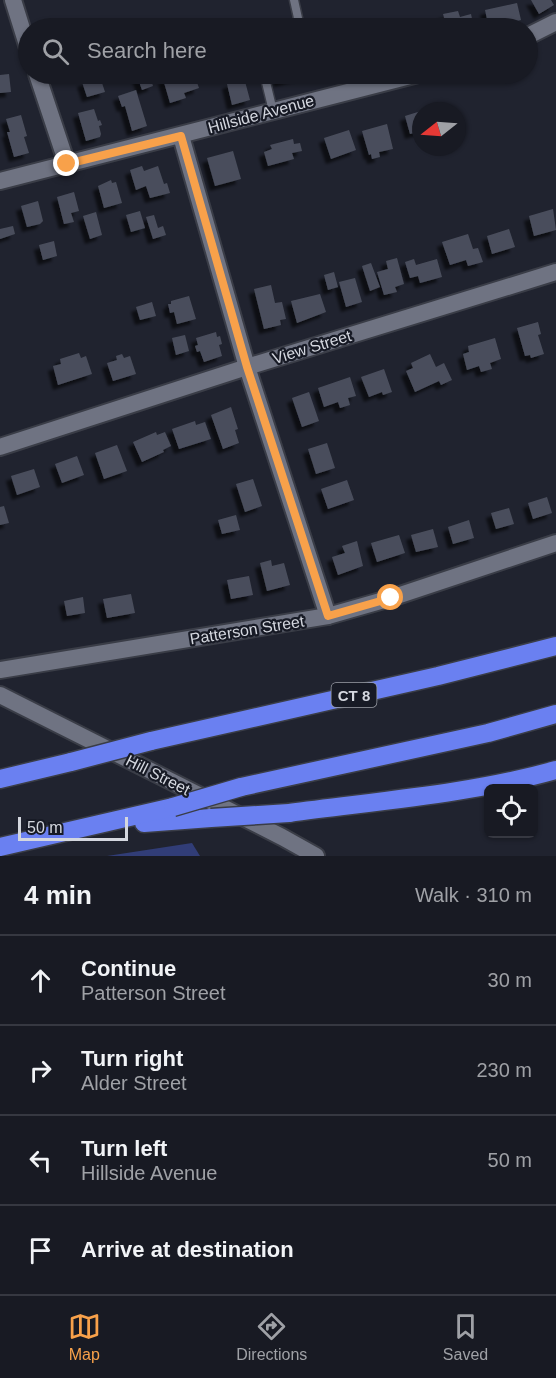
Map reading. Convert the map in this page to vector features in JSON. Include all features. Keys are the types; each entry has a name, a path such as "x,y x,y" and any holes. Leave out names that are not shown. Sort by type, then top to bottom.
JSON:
{"highway":[{"name":"CT 8","path":"0,779 151,741 438,676 556,646"},
{"path":"0,847 173,807 241,788 488,733 556,714"},
{"path":"88,827 289,813 530,778 556,770"}],"street":[{"path":"12,0 18,18"},
{"path":"538,31 556,22"},
{"path":"40,84 67,164"},
{"name":"Hillside Avenue","path":"0,181 379,84"},
{"path":"181,136 247,367 328,616"},
{"name":"View Street","path":"0,447 247,367 556,272"},
{"name":"Patterson Street","path":"0,670 328,616 391,598 556,543"},
{"name":"Hill Street","path":"0,695 316,856"}],"lane":[{"path":"294,0 298,18"},
{"path":"266,84 273,111"}],"shaded area":[{"path":"192,843 200,856 107,856"}],"building":[{"path":"531,0 551,0 554,5 539,14"},
{"path":"517,3 521,18 487,18 485,10"},
{"path":"458,11 460,17 471,14 472,18 444,18 443,14"},
{"path":"9,74 11,92 0,93 0,75"},
{"path":"83,84 102,84 105,92 87,97"},
{"path":"140,84 152,84 153,86 142,90"},
{"path":"164,84 198,84 199,88 184,93 186,98 170,103"},
{"path":"227,84 246,84 250,100 232,105"},
{"path":"136,90 147,126 132,131 125,106 122,107 118,96"},
{"path":"94,109 102,125 99,126 101,134 100,137 86,141 78,113"},
{"path":"412,114 412,133 410,134 405,116"},
{"path":"21,115 29,153 14,157 6,119"},
{"path":"387,124 393,149 379,152 380,157 372,159 362,131"},
{"path":"349,130 356,150 331,159 324,138"},
{"path":"293,139 294,144 300,143 302,151 292,153 294,159 268,166 264,152 272,149 270,145"},
{"path":"233,151 241,179 215,186 207,158"},
{"path":"142,166 144,171 158,166 164,184 167,183 170,193 150,198 146,186 136,190 130,170"},
{"path":"111,180 112,183 116,182 122,203 104,208 98,186"},
{"path":"74,192 79,211 71,213 74,222 64,224 57,197"},
{"path":"38,201 43,221 27,227 21,206"},
{"path":"553,209 556,230 534,236 529,216"},
{"path":"140,211 145,228 131,232 126,215"},
{"path":"96,212 102,235 90,239 83,216"},
{"path":"154,215 158,228 163,226 166,235 153,239 146,217"},
{"path":"13,226 15,234 0,239 0,229"},
{"path":"509,229 515,247 492,254 487,236"},
{"path":"468,234 473,249 478,248 483,262 468,266 466,260 450,265 442,242"},
{"path":"54,241 57,256 43,260 39,245"},
{"path":"397,258 404,284 395,287 397,292 384,295 377,272 388,269 386,261"},
{"path":"414,259 416,265 437,259 442,277 420,283 418,276 410,278 405,262"},
{"path":"371,263 380,287 370,291 362,266"},
{"path":"334,272 338,287 328,290 324,275"},
{"path":"355,278 362,302 346,307 339,282"},
{"path":"271,285 275,303 282,302 286,319 280,320 281,325 264,329 254,289"},
{"path":"320,294 326,312 297,323 291,301"},
{"path":"189,296 196,319 177,324 174,312 170,313 168,304"},
{"path":"152,302 156,316 140,320 136,307"},
{"path":"538,322 541,334 538,335 544,354 531,358 530,355 525,356 517,328"},
{"path":"216,332 222,344 219,345 222,356 204,362 200,351 197,352 195,346 198,345 196,338"},
{"path":"185,335 189,351 176,355 172,338"},
{"path":"495,338 501,359 490,363 492,369 481,372 479,366 467,370 463,354 469,352 468,346"},
{"path":"79,353 81,358 86,356 92,374 58,385 53,366 61,364 60,359"},
{"path":"122,354 124,358 130,356 136,374 113,381 107,363 117,360 116,356"},
{"path":"430,354 436,367 444,363 452,380 441,385 439,381 415,392 406,371 413,368 411,363"},
{"path":"384,369 392,392 383,395 382,392 369,397 361,377"},
{"path":"350,377 356,396 348,398 350,405 340,408 338,402 324,407 318,388"},
{"path":"309,392 319,421 302,427 292,398"},
{"path":"231,407 238,429 235,430 239,443 223,449 211,415"},
{"path":"195,421 196,425 205,422 211,439 179,449 172,429"},
{"path":"156,432 157,435 165,432 171,446 163,450 164,452 142,462 133,442"},
{"path":"327,443 335,468 316,474 308,449"},
{"path":"117,445 127,471 104,479 95,453"},
{"path":"77,456 84,475 62,483 55,464"},
{"path":"34,469 40,487 17,495 11,476"},
{"path":"253,479 262,506 245,512 236,484"},
{"path":"347,480 354,500 328,509 321,489"},
{"path":"547,497 552,513 533,519 528,503"},
{"path":"4,506 9,523 0,525 0,507"},
{"path":"509,508 514,524 496,529 491,513"},
{"path":"236,515 240,530 222,534 218,520"},
{"path":"469,520 474,538 453,544 448,527"},
{"path":"433,529 438,547 416,552 411,535"},
{"path":"399,535 405,553 377,562 371,543"},
{"path":"357,541 363,566 338,575 332,557 345,553 342,546"},
{"path":"271,560 272,566 284,563 290,585 267,591 260,563"},
{"path":"249,576 253,595 231,599 227,580"},
{"path":"131,594 135,613 107,618 103,599"},
{"path":"83,597 85,613 67,616 64,601"}],"route":[{"path":"67,164 181,136 247,367 328,616 391,598"}]}
